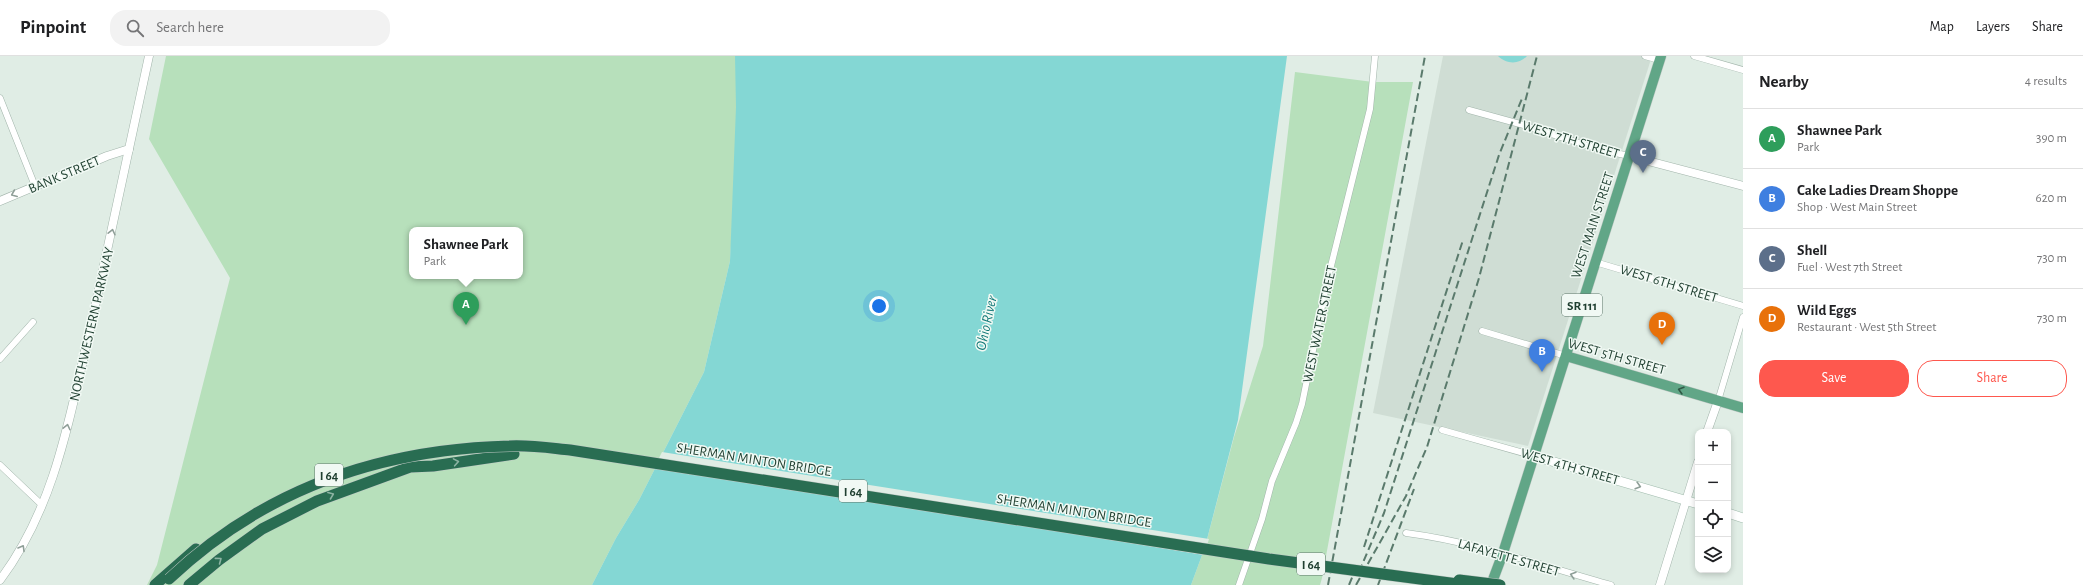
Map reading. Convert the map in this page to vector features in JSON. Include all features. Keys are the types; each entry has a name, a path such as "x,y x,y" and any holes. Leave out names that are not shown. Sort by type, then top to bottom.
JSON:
{"highway":[{"name":"SHERMAN MINTON BRIDGE","path":"166,580 212,537 249,513 285,494 328,475 406,452 465,444 518,442 659,459 1341,569 1500,585"},
{"path":"166,580 216,540 264,509 293,494 334,477 373,464 431,452 511,446 570,450 1269,559 1465,585"},
{"name":"SHERMAN MINTON BRIDGE","path":"189,585 218,560 262,530 317,501 376,478 410,467 433,466 496,455 550,452 602,453 663,460 1264,556 1413,585"},
{"name":"I 64","path":"155,585 166,580"}],"main road":[{"name":"WEST MAIN STREET","path":"1491,585 1503,553 1660,58"},
{"name":"WEST 5TH STREET","path":"1566,356 1743,408"},
{"name":"WEST 4TH STREET","path":"1534,456 1695,503"},
{"path":"1731,514 1743,518"}],"street":[{"name":"NORTHWESTERN PARKWAY","path":"0,580 14,561 28,537 42,505 63,445 149,56"},
{"name":"WEST WATER STREET","path":"1239,585 1262,518 1272,481 1296,423 1302,404 1327,282 1370,109 1375,56"},
{"path":"1645,56 1660,58"},
{"path":"1694,56 1743,70"},
{"path":"0,98 35,186"},
{"name":"WEST 7TH STREET","path":"1469,110 1520,124 1598,149 1743,186"},
{"name":"BANK STREET","path":"0,200 107,156 129,149"},
{"name":"WEST 6TH STREET","path":"1595,262 1743,306"},
{"path":"1708,429 1743,317"},
{"path":"0,359 33,322"},
{"name":"WEST 5TH STREET","path":"1482,331 1566,356"},
{"name":"WEST 4TH STREET","path":"1442,430 1534,456"},
{"path":"0,465 42,505"},
{"path":"1660,585 1697,465"},
{"name":"LAFAYETTE STREET","path":"1406,533 1439,537 1503,553 1611,585"}],"shaded area":[{"path":"1443,56 1652,56 1528,446 1373,413"}],"green space":[{"path":"166,56 743,56 730,261 704,372 639,500 616,538 592,585 147,585 157,565 230,278 149,139"},
{"path":"1295,72 1373,82 1413,82 1322,578 1320,585 1191,585 1205,547 1234,437 1263,346"}],"water":[{"name":"Ohio River","path":"735,56 1287,56 1238,420 1205,547 1191,585 592,585 616,538 639,500 704,372 730,261 736,107"},
{"path":"1498,56 1527,56 1520,61 1509,62"}],"pier":[{"path":"662,452 1209,539 1204,555 655,466"}],"railway":[{"path":"1328,585 1425,56"},
{"path":"1356,585 1406,496 1427,447 1479,278 1537,56"},
{"path":"1359,572 1384,513 1499,155 1523,96"},
{"path":"1364,547 1463,240"},
{"path":"1378,585 1414,489"},
{"path":"1349,585 1358,563"}],"place":[{"name":"Shell","path":"1643,173"},
{"name":"Shawnee Park","path":"466,325"},
{"name":"Wild Eggs","path":"1662,345"},
{"name":"Cake Ladies Dream Shoppe","path":"1542,372"}]}
